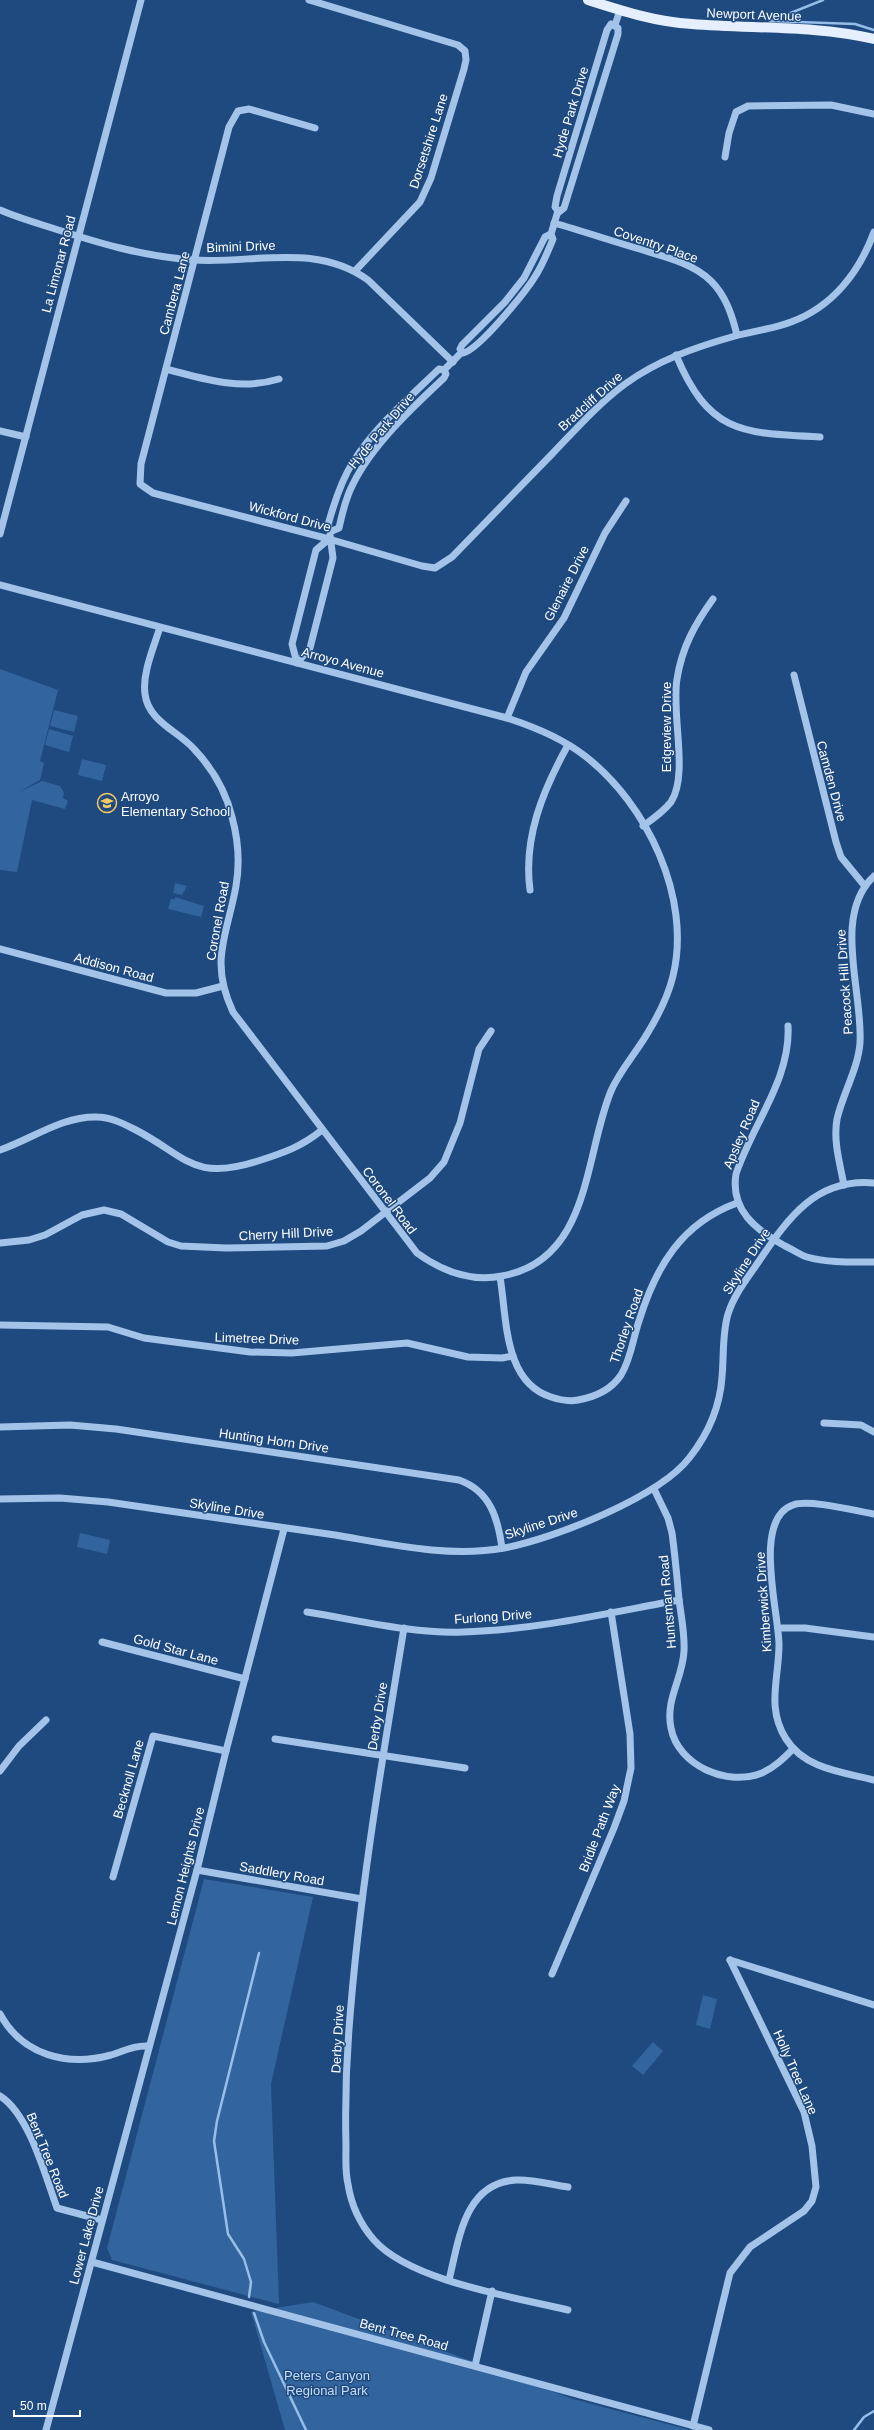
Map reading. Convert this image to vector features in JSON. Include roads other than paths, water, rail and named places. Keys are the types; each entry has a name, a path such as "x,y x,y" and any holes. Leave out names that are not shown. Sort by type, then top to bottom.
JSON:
{"main road":[{"name":"Newport Avenue","path":"588,0 654,19 691,24 808,29 874,39"}],"street":[{"name":"La Limonar Road","path":"0,534 141,0"},
{"name":"Dorsetshire Lane","path":"309,0 458,45 465,51 466,60 431,178 420,202 355,271"},
{"name":"Hyde Park Drive","path":"615,25 620,10"},
{"name":"Hyde Park Drive","path":"332,531 328,525 337,495 354,462 392,414 439,369 444,370 462,352 460,349 462,345 505,302 524,278 545,237 551,234 558,211 555,207 557,196 608,25 615,25"},
{"name":"Hyde Park Drive","path":"558,211 562,211 564,208 618,34 618,28 615,25"},
{"path":"725,157 729,133 736,112 748,106 831,105 874,114"},
{"name":"Cambera Lane","path":"140,484 141,464 229,127 238,111 249,109 315,128"},
{"name":"Bimini Drive","path":"0,210 78,236 144,253 195,260 294,257 333,262 355,271 387,297 453,362"},
{"name":"Coventry Place","path":"554,223 675,261 696,270 711,281 722,295 728,305 737,335"},
{"name":"Bradcliff Drive","path":"436,568 452,557 612,394 642,372 676,355 737,335 790,322 807,314 846,285 871,252 874,232"},
{"path":"676,355 689,386 699,400 728,423 752,431 820,437"},
{"path":"166,369 226,384 246,385 279,379"},
{"name":"Hyde Park Drive","path":"297,663 292,644 316,550 329,539 332,531 339,528 352,485 360,472 419,401 444,378 446,374 444,370"},
{"path":"0,431 26,438"},
{"name":"Wickford Drive","path":"140,484 153,493 329,539 389,557 436,568"},
{"name":"Glenaire Drive","path":"507,718 526,672 564,618 605,533 626,501"},
{"path":"297,663 310,648 333,558 329,539"},
{"name":"Arroyo Avenue","path":"0,585 507,718 539,729 585,756 612,780 643,826"},
{"name":"Edgeview Drive","path":"643,826 660,814 671,802 676,790 679,771 675,706 677,679 694,626 713,599"},
{"name":"Coronel Road","path":"160,627 145,686 148,706 160,722 188,743 203,759 225,795 235,829 238,866 236,886 220,956 223,986 233,1012 242,1026 408,1244 428,1261 453,1273 484,1278 513,1274 535,1264 562,1240 571,1226 581,1201 602,1112 612,1088 647,1035 668,993 673,976 677,943 673,896 663,862 643,826"},
{"name":"Camden Drive","path":"794,675 836,842 841,857 864,885"},
{"path":"530,890 527,870 528,852 539,807 553,773 568,745"},
{"path":"864,885 874,876"},
{"name":"Peacock Hill Drive","path":"844,1185 836,1129 860,1045 860,1026 852,923 864,885"},
{"name":"Addison Road","path":"0,949 166,993 196,993 223,986"},
{"name":"Apsley Road","path":"788,1026 789,1045 782,1069 736,1174 735,1193 738,1203 752,1223 774,1240 806,1257 844,1261 874,1262"},
{"name":"Cherry Hill Drive","path":"0,1243 29,1240 45,1235 82,1215 104,1210 121,1214 168,1242 181,1246 226,1248 327,1246 352,1236 385,1213 430,1178 444,1162 460,1123 479,1049 491,1031"},
{"path":"0,1150 61,1124 96,1117 124,1124 190,1164 217,1170 234,1169 290,1151 306,1143 322,1130"},
{"name":"Skyline Drive","path":"0,1499 60,1498 108,1502 440,1550 502,1548 561,1531 654,1489 688,1460 707,1430 721,1388 728,1316 739,1290 791,1217 807,1202 826,1191 844,1185 874,1183"},
{"name":"Thorley Road","path":"500,1277 516,1366 529,1384 549,1397 574,1401 602,1392 616,1380 625,1367 649,1292 673,1250 685,1234 702,1219 738,1203"},
{"name":"Limetree Drive","path":"0,1325 108,1327 144,1338 250,1352 292,1353 407,1343 468,1358 513,1356"},
{"path":"824,1423 861,1425 874,1432"},
{"name":"Hunting Horn Drive","path":"0,1427 70,1425 116,1429 459,1480 478,1491 493,1509 498,1520 502,1548"},
{"name":"Huntsman Road","path":"654,1489 668,1518 672,1533 684,1652 673,1690 670,1714 671,1730 678,1746 698,1766 711,1772 738,1778 762,1773 774,1767 793,1748"},
{"name":"Kimberwick Drive","path":"874,1514 805,1503 792,1505 781,1513 774,1527 770,1546 770,1570 778,1628 779,1658 774,1708 778,1725 793,1748 810,1762 819,1766 874,1780"},
{"name":"Lemon Heights Drive","path":"149,2046 198,1870 226,1751 284,1528"},
{"name":"Furlong Drive","path":"307,1612 404,1628 462,1632 519,1628 679,1600"},
{"name":"Bridle Path Way","path":"552,1974 619,1814 631,1768 630,1734 611,1612"},
{"name":"Derby Drive","path":"404,1628 383,1756 362,1899 352,1981 347,2054 346,2139 347,2181 350,2197 366,2230 388,2252 401,2262 449,2280 568,2310"},
{"path":"778,1628 805,1628 874,1637"},
{"name":"Gold Star Lane","path":"102,1642 245,1680"},
{"path":"0,1771 19,1746 46,1720"},
{"name":"Becknoll Lane","path":"113,1877 153,1736 226,1751"},
{"path":"275,1739 465,1768"},
{"name":"Saddlery Road","path":"198,1870 362,1899"},
{"name":"Holly Tree Lane","path":"693,2426 730,2273 750,2247 804,2211 812,2201 816,2187 812,2146 804,2112 730,1960 874,2005"},
{"path":"0,2014 9,2028 25,2044 47,2055 60,2059 87,2060 136,2046 149,2046"},
{"name":"Lower Lake Drive","path":"46,2430 149,2046"},
{"name":"Bent Tree Road","path":"0,2096 10,2103 24,2122 57,2208 102,2220"},
{"path":"449,2280 464,2220 473,2202 485,2190 496,2184 518,2180 568,2187"},
{"name":"Bent Tree Road","path":"92,2262 709,2430"},
{"path":"475,2366 492,2291"}],"waterway":[{"path":"773,20 823,0"},
{"path":"770,21 855,24 874,30"},
{"path":"249,2297 251,2282 244,2259 228,2234 214,2141 217,2121 259,1953"},
{"path":"254,2313 264,2342 306,2430"},
{"path":"854,2430 864,2417 874,2411"}],"place":[{"name":"Arroyo Elementary School","path":"107,803"}],"park label":[{"name":"Peters Canyon Regional Park","path":"327,2382"}]}
